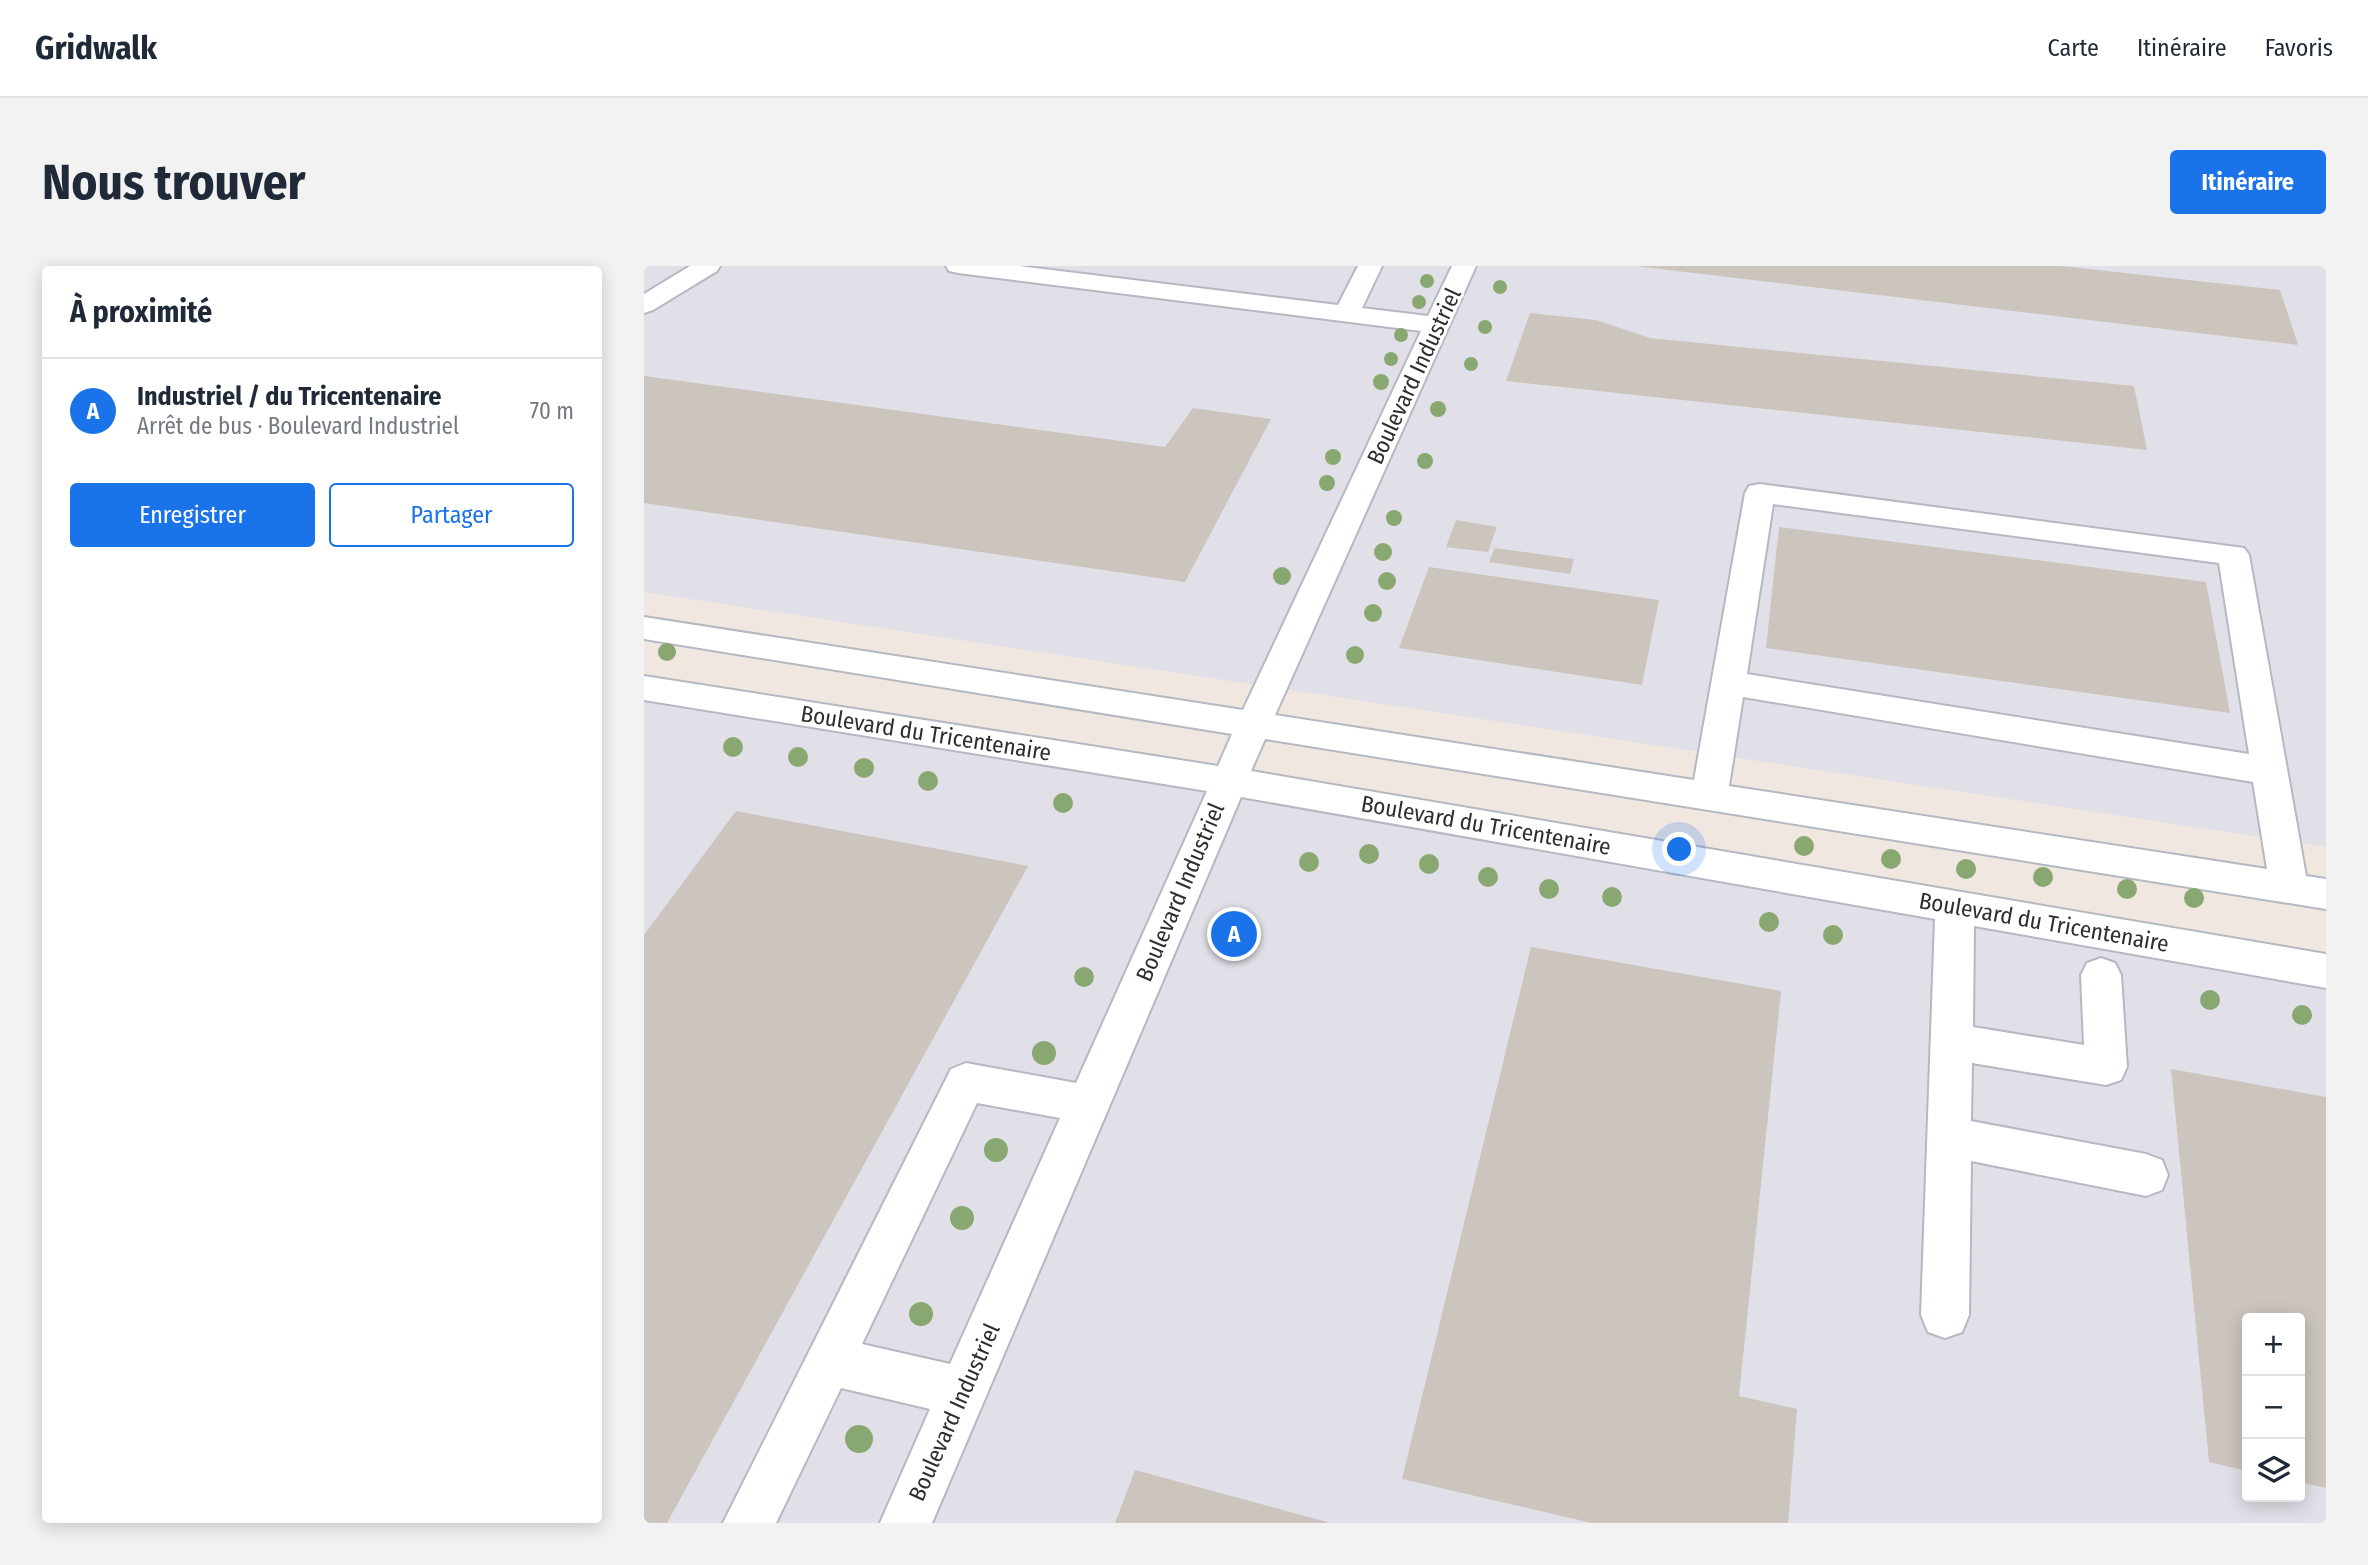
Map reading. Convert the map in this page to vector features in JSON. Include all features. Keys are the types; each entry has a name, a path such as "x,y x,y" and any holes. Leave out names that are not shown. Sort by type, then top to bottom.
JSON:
{"street":[{"path":"644,305 708,266"},
{"path":"958,266 1437,325"},
{"path":"1346,314 1370,266"},
{"name":"Boulevard Industriel","path":"906,1523 1254,724 1464,266"},
{"path":"1709,796 1760,493 2234,555 2289,888"},
{"path":"644,628 2326,894"},
{"path":"1729,683 2270,771"},
{"name":"Boulevard du Tricentenaire","path":"644,688 1229,781 2326,971"},
{"path":"1945,1315 1955,907"},
{"path":"1953,1042 2106,1067 2101,975"},
{"path":"750,1523 967,1082 1089,1104"},
{"path":"1951,1137 2146,1175"},
{"path":"830,1361 963,1392"}],"shaded area":[{"path":"644,266 2326,266 2326,847 644,592"},
{"path":"644,688 2326,971 2326,1523 644,1523"}],"building":[{"path":"1635,266 2061,266 2280,290 2298,345"},
{"path":"1530,313 1596,320 1650,338 2134,386 2147,450 1506,381"},
{"path":"644,376 1165,447 1193,408 1271,419 1185,582 644,503"},
{"path":"1456,520 1497,527 1488,552 1446,547"},
{"path":"1779,527 2206,582 2230,713 1766,648"},
{"path":"1495,548 1574,559 1570,574 1489,562"},
{"path":"1429,567 1659,600 1642,685 1399,648"},
{"path":"736,811 1028,866 667,1523 644,1523 644,935"},
{"path":"1531,947 1781,991 1739,1396 1797,1409 1788,1523 1592,1523 1402,1479"},
{"path":"2171,1069 2326,1097 2326,1488 2305,1483 2305,1313 2242,1313 2242,1470 2209,1462"},
{"path":"1135,1470 1327,1522 1327,1523 1115,1523"}],"place":[{"name":"Industriel / du Tricentenaire","path":"1234,934"}]}
